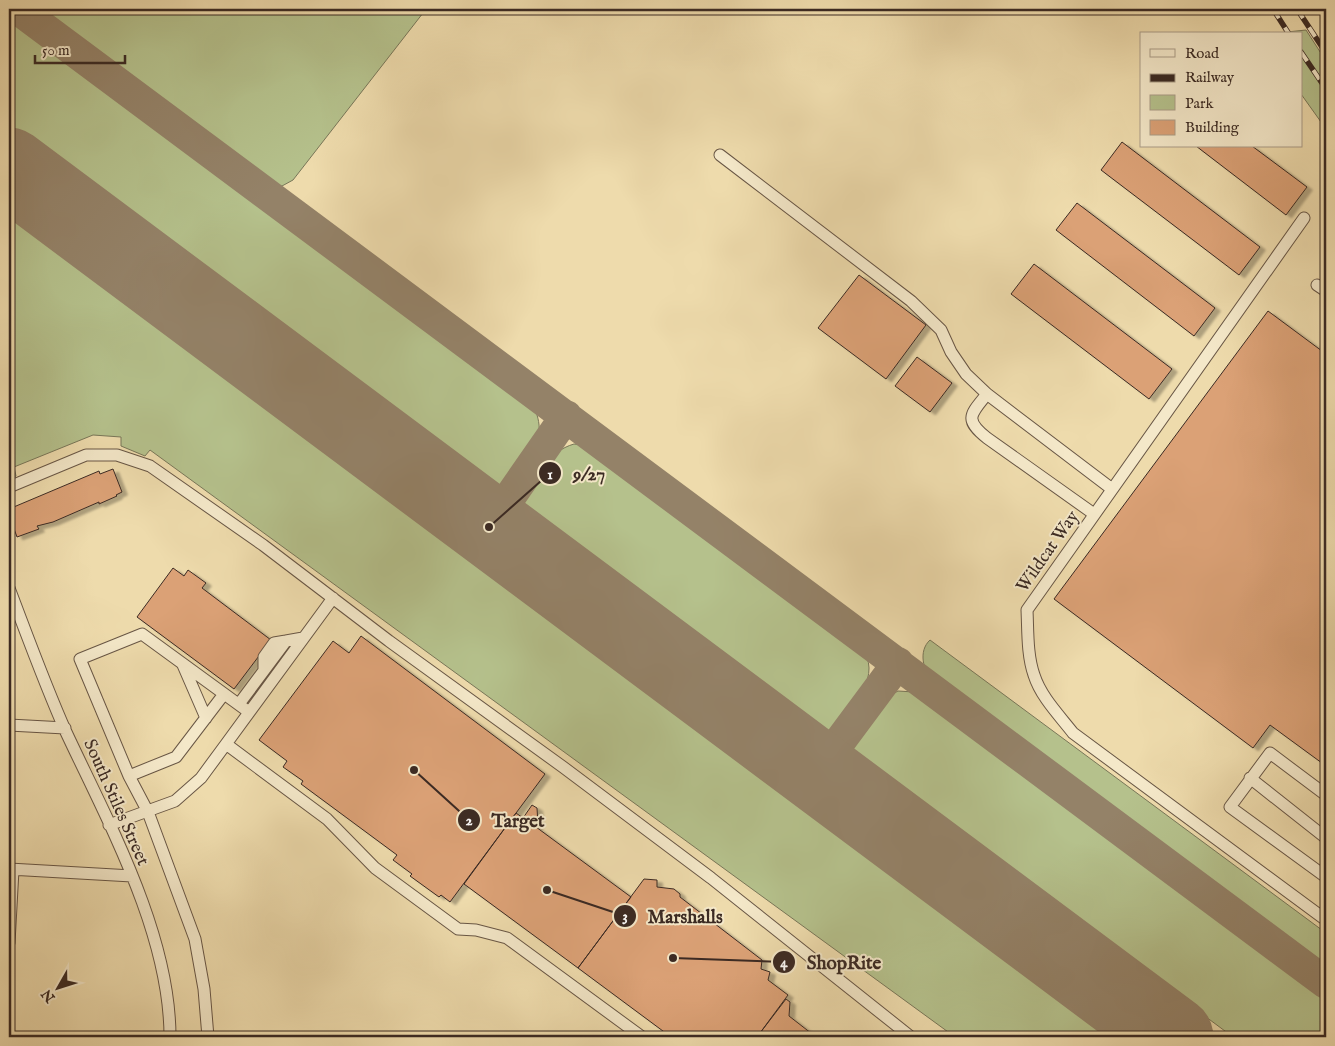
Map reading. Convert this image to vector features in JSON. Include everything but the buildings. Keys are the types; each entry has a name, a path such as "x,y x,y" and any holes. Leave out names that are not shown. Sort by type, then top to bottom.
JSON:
{"street":[{"path":"720,155 911,301 942,330 951,352 966,374 987,394 1112,489"},
{"name":"Wildcat Way","path":"1304,218 1027,610 1028,643 1034,675 1046,699 1073,733 1326,920"},
{"path":"987,394 972,414 973,425 987,438 1094,514"},
{"path":"9,487 86,455 118,455 150,466 263,545 703,872 911,1037"},
{"name":"South Stiles Street","path":"9,588 65,728 132,876 158,956 169,1000 170,1037"},
{"path":"109,825 175,801 201,778 333,598"},
{"path":"208,1037 204,989 195,939 148,812 129,776 80,659 142,634 249,712"},
{"path":"239,704 286,641 303,638"},
{"path":"183,663 206,718"},
{"path":"129,776 176,757 224,694"},
{"path":"9,725 65,728"},
{"path":"226,744 327,819 375,868 458,929 476,930 507,938 642,1037"},
{"path":"1326,795 1270,753 1230,807 1326,877"},
{"path":"1250,778 1326,838"},
{"path":"9,943 11,869 132,876"}],"green space":[{"path":"30,9 418,9 423,13 293,180 282,186 267,186"},
{"path":"9,17 533,405 538,418 539,432 527,454 513,473 500,486 495,488 9,125"},
{"path":"1306,30 1326,61 1326,129 1302,95 1302,32 1287,32"},
{"path":"9,210 1119,1037 955,1037 150,450 145,456 121,446 121,437 93,435 14,467 16,476 9,480"},
{"path":"574,444 589,446 864,652 869,673 866,684 853,705 832,732 827,735 521,507 519,502 541,467 556,453"},
{"path":"930,640 1326,933 1326,973 933,681 924,667 923,661 924,650"},
{"path":"898,691 914,692 921,695 1319,992 1326,999 1325,1037 1233,1037 851,753 851,744 854,739 885,698"}],"taxiway":[{"path":"18,9 1326,983"},
{"path":"489,527 566,416"},
{"path":"817,772 898,663"}],"runway":[{"path":"9,168 1173,1037"}],"railway":[{"path":"1273,9 1288,32"},
{"path":"1297,9 1326,53"},
{"path":"1302,53 1326,89"}],"place":[{"name":"9/27","path":"489,527"},
{"name":"Target","path":"414,770"},
{"name":"Marshalls","path":"547,890"},
{"name":"ShopRite","path":"673,958"}]}
